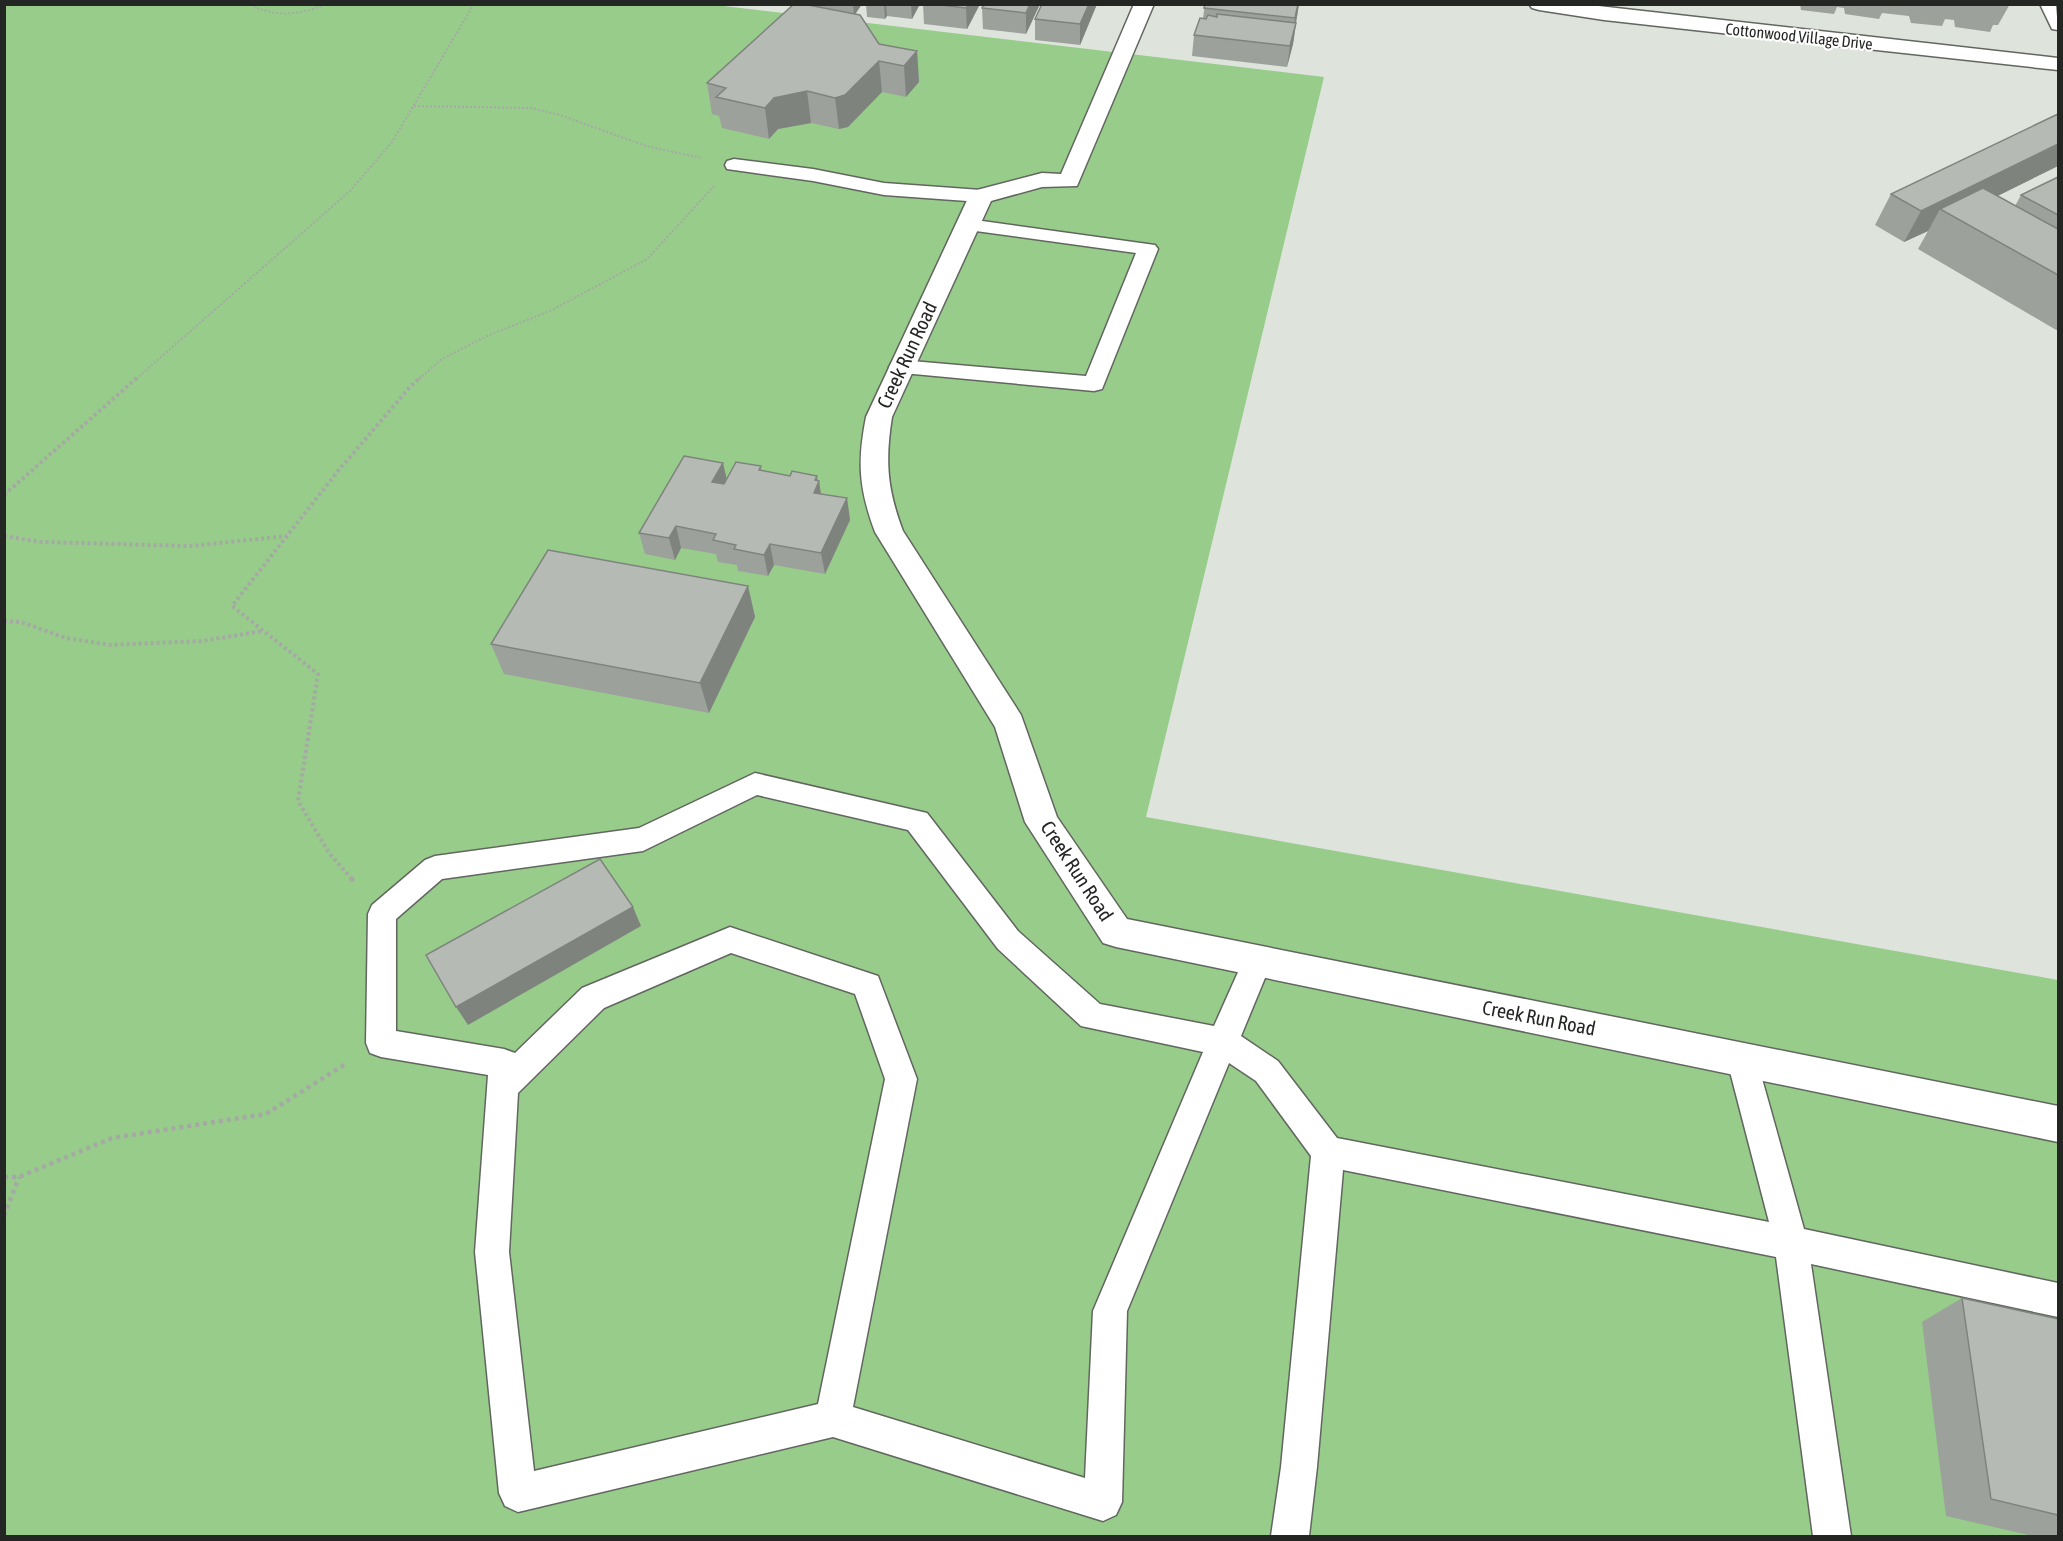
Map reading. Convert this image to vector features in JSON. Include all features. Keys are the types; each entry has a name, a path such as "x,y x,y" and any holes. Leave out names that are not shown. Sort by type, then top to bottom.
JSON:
{"street":[{"path":"981,196 1042,180 1069,182 1144,4"},
{"name":"Cottonwood Village Drive","path":"1539,4 1604,14 2058,64"},
{"name":"Creek Run Road","path":"981,196 900,367 879,417 874,445 873,474 878,503 898,549 1010,723 1042,822 1116,932 2058,1124"}],"lane":[{"path":"2048,4 2058,25"},
{"path":"734,165 813,175 884,189 981,196"},
{"path":"900,367 1094,384 1148,249 968,225"},
{"path":"1257,961 1223,1042 1110,1311 1103,1502 834,1419 519,1493 492,1252 504,1063 381,1042 382,914 435,868 642,838 755,784 917,821 1008,940 1092,1016 1223,1042 1268,1071 1328,1152 1299,1467 1290,1536"},
{"path":"503,1086 593,998 730,940 867,986 901,1079 834,1419"},
{"path":"1743,1060 1791,1243 1832,1536"},
{"path":"1328,1152 1791,1243 2058,1300"}],"path":[{"path":"250,4 256,9 284,13 301,13 326,4"},
{"path":"4,495 350,191 392,142 471,9 471,4"},
{"path":"414,106 531,108 560,115 646,146 734,165"},
{"path":"382,914 329,853 298,801 318,674 232,606 338,471 410,387 442,359 487,336 552,310 646,259 734,165"},
{"path":"4,536 41,542 191,546 287,536"},
{"path":"4,621 21,622 66,638 110,645 202,641 264,631"},
{"path":"4,1177 19,1177 112,1138 266,1113 381,1042"},
{"path":"4,1216 19,1177"}],"green space":[{"path":"707,4 1324,77 1146,817 2058,980 2058,1536 5,1536 5,5"}],"building":[{"path":"794,4 860,15 879,44 917,51 904,66 879,61 845,95 835,98 807,91 774,98 765,108 716,97 726,88 707,83"},
{"path":"932,4 968,4 966,8"},
{"path":"984,4 1030,4 1026,13 982,8"},
{"path":"1042,4 1089,4 1080,24 1035,19"},
{"path":"1205,4 1298,4 1295,18 1204,8"},
{"path":"1217,14 1296,23 1290,46 1194,35 1200,18 1206,19 1208,15 1217,17"},
{"path":"2058,114 2058,144 1921,211 1891,194"},
{"path":"2058,177 2058,215 2021,195"},
{"path":"1983,188 2058,229 2058,275 1940,209"},
{"path":"684,456 723,463 712,482 724,484 736,462 761,466 759,470 790,476 792,471 817,476 815,480 819,481 814,493 847,498 821,553 770,544 764,555 734,549 736,545 713,540 716,534 676,526 669,538 639,533"},
{"path":"548,550 748,586 700,683 491,644"},
{"path":"600,859 633,907 456,1007 426,955"},
{"path":"1962,1298 2058,1319 2058,1515 1991,1499"}]}
